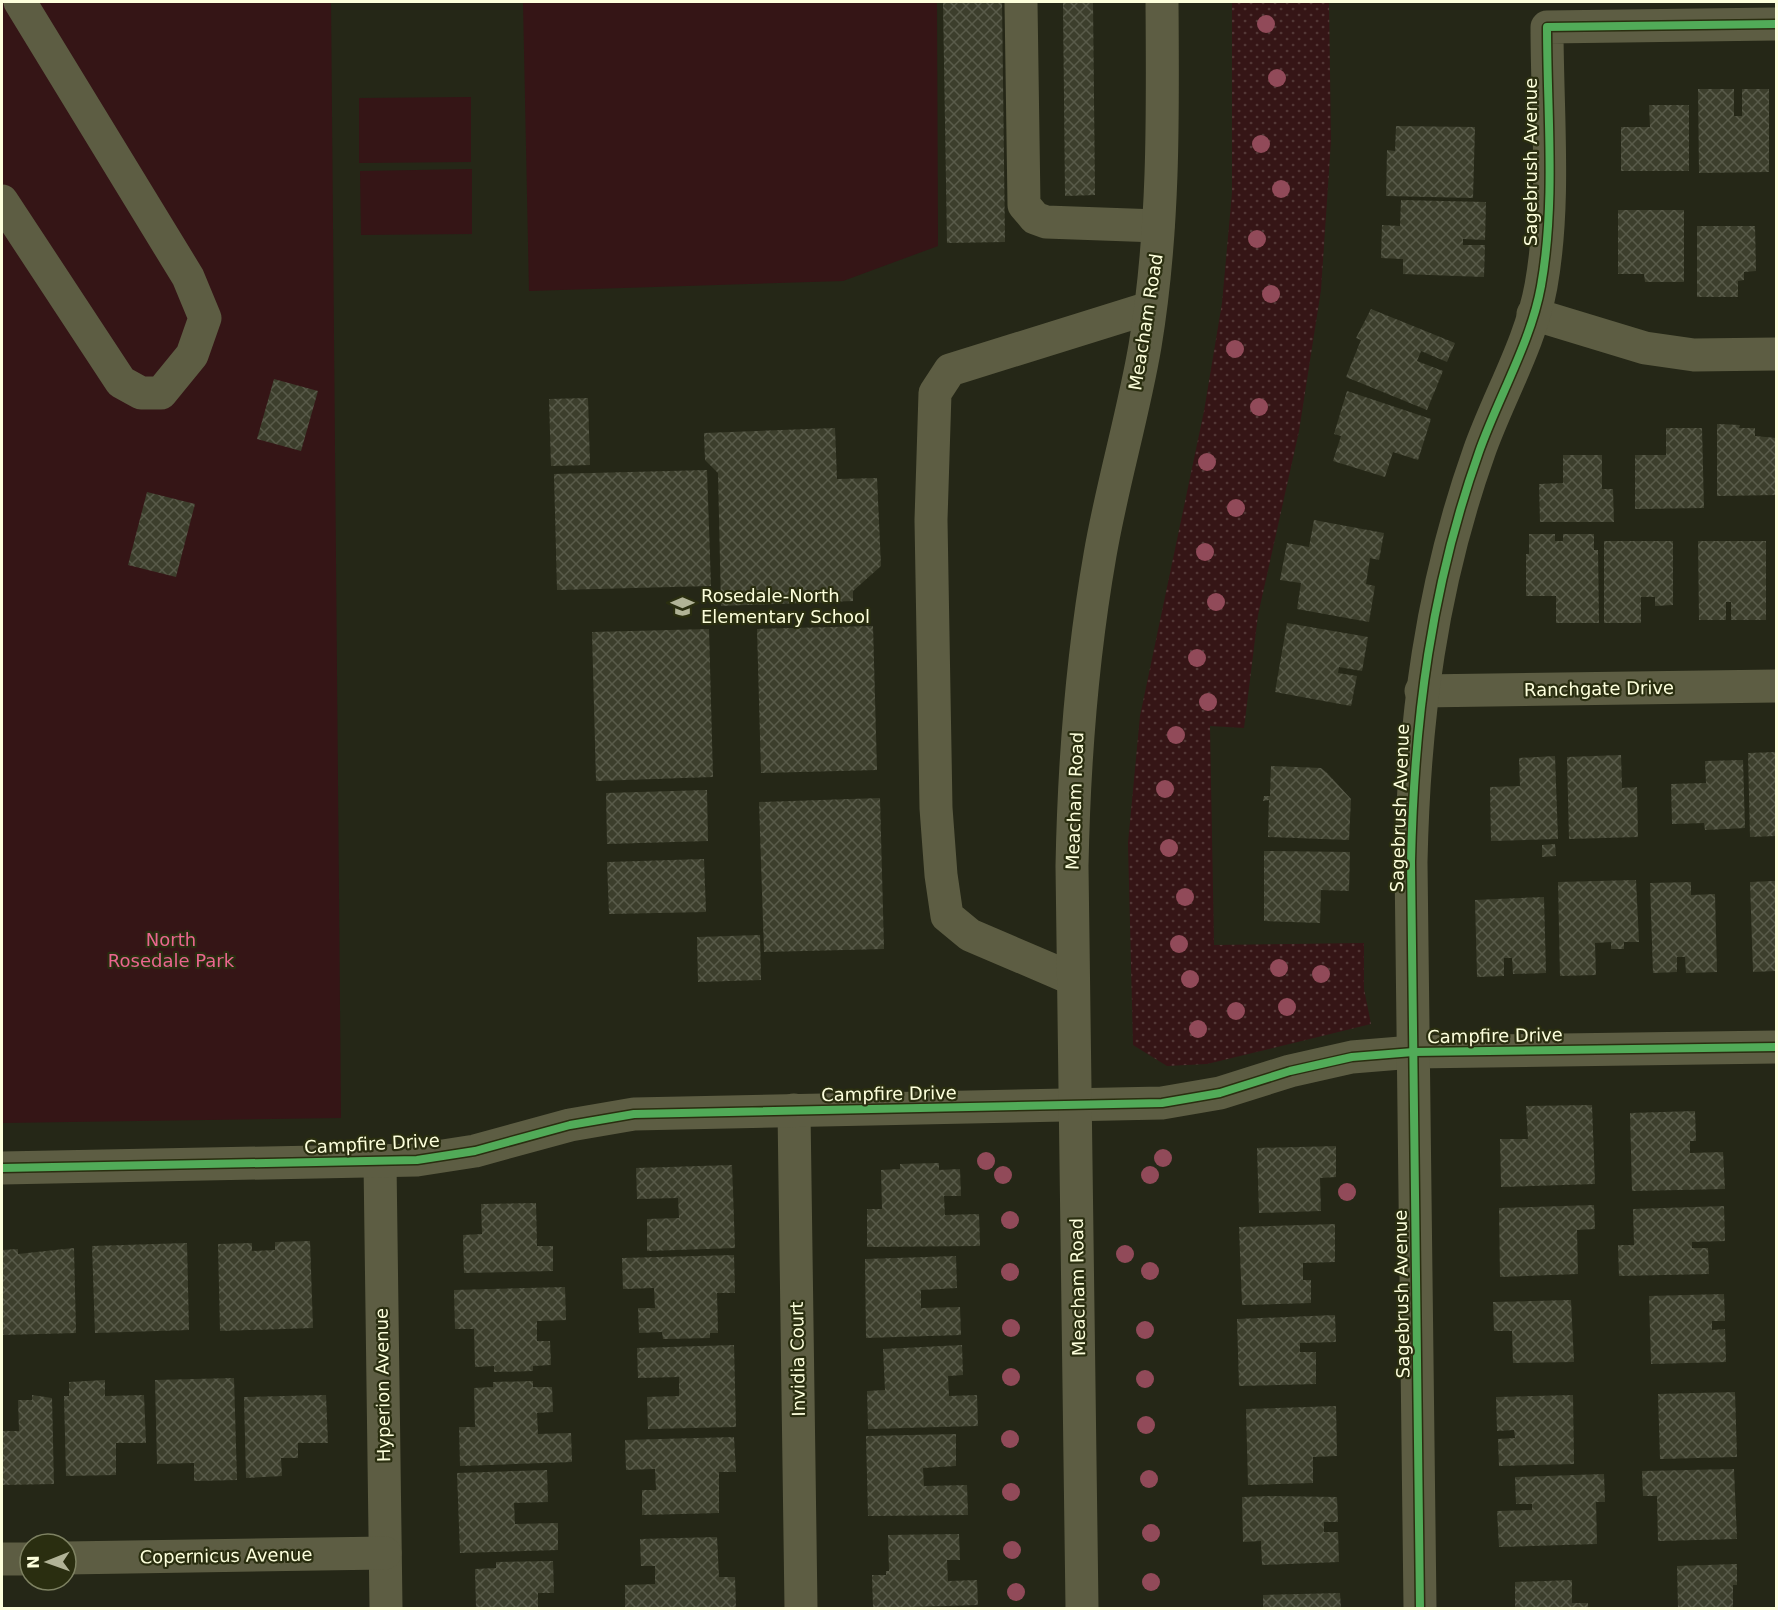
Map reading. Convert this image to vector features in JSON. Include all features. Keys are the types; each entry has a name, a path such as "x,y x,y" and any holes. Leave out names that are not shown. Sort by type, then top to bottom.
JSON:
{"street":[{"path":"2,201 121,382 141,393 161,393 192,355 205,318 188,277 20,2"},
{"path":"1021,2 1024,205 1035,218 1046,222 1158,226"},
{"name":"Meacham Road","path":"1082,1608 1073,979 1074,759 1084,655 1101,552 1125,448 1149,308 1158,226 1163,137 1162,2"},
{"name":"Sagebrush Avenue","path":"1420,1608 1410,862 1412,778 1421,691 1430,635 1450,542 1479,451 1541,288 1548,235 1546,27 1776,24"},
{"path":"1073,979 970,935 947,916 941,875 936,796 931,520 935,393 950,370 1149,308"},
{"path":"1533,314 1645,348 1694,355 1776,354"},
{"name":"Ranchgate Drive","path":"1421,691 1776,686"},
{"name":"Campfire Drive","path":"2,1168 417,1160 475,1151 570,1125 634,1114 1162,1103 1220,1093 1290,1071 1352,1057 1413,1052 1776,1047"},
{"name":"Invidia Court","path":"794,1110 801,1608"},
{"name":"Hyperion Avenue","path":"380,1162 386,1608"},
{"name":"Copernicus Avenue","path":"78,1558 385,1553"},
{"path":"2,1559 18,1558"}],"green space":[{"name":"North Rosedale Park","path":"2,2 331,2 341,1118 2,1123"},
{"path":"523,2 937,2 938,246 843,281 529,291"},
{"path":"1232,2 1329,2 1331,141 1321,290 1299,431 1258,615 1244,728 1210,726 1214,945 1364,943 1364,989 1371,1024 1207,1064 1167,1066 1133,1045 1128,843 1140,716 1204,411 1222,303 1232,193"},
{"path":"471,97 471,162 359,163 359,98"},
{"path":"472,169 472,234 361,235 360,171"}],"building":[{"path":"943,2 1002,2 1005,242 947,243"},
{"path":"1063,2 1093,2 1095,195 1065,196"},
{"path":"1698,89 1734,89 1734,116 1742,116 1742,89 1769,89 1769,172 1699,173"},
{"path":"1649,105 1689,105 1689,171 1621,171 1621,127 1650,127"},
{"path":"1396,126 1475,127 1473,198 1386,196 1387,150 1395,151"},
{"path":"1401,200 1486,202 1485,240 1463,239 1463,245 1485,245 1484,277 1403,274 1403,259 1381,258 1382,225 1400,226"},
{"path":"1618,210 1684,210 1684,282 1645,282 1644,274 1618,274"},
{"path":"1697,226 1755,226 1756,271 1744,272 1744,280 1738,281 1738,297 1697,297"},
{"path":"1371,309 1455,343 1447,362 1421,351 1417,361 1443,371 1427,410 1346,377 1361,340 1356,338"},
{"path":"274,379 318,391 301,451 257,439"},
{"path":"1347,391 1431,419 1418,460 1393,452 1385,477 1333,461 1341,436 1334,434"},
{"path":"588,398 590,465 551,466 549,399"},
{"path":"1717,424 1755,428 1755,436 1776,438 1776,495 1717,496"},
{"path":"835,428 837,479 877,478 881,566 853,591 853,601 721,606 718,473 705,460 704,433"},
{"path":"1666,428 1702,428 1704,508 1635,509 1635,455 1666,455"},
{"path":"1563,455 1602,455 1602,489 1613,489 1614,522 1540,522 1539,484 1563,483"},
{"path":"707,470 711,586 557,590 554,474"},
{"path":"147,492 195,504 176,577 128,565"},
{"path":"1314,520 1384,533 1379,560 1370,558 1366,584 1375,586 1369,622 1297,609 1301,583 1280,580 1287,543 1309,547"},
{"path":"1529,534 1555,534 1555,541 1563,541 1563,534 1594,534 1594,550 1598,550 1599,623 1556,623 1556,596 1526,596 1526,554 1529,554"},
{"path":"1604,541 1673,541 1673,605 1655,606 1655,597 1641,597 1641,623 1604,623"},
{"path":"1698,541 1766,541 1766,620 1731,620 1731,602 1726,602 1726,620 1699,620"},
{"path":"1287,623 1368,637 1362,671 1339,667 1338,673 1357,676 1351,706 1275,692"},
{"path":"873,626 877,770 761,773 757,629"},
{"path":"709,629 713,777 596,781 592,632"},
{"path":"1776,752 1776,836 1750,837 1748,753"},
{"path":"1621,755 1622,788 1637,787 1638,837 1569,839 1567,757"},
{"path":"1555,756 1558,839 1491,841 1490,787 1520,786 1519,758"},
{"path":"1743,760 1745,828 1705,830 1704,823 1672,824 1671,784 1706,783 1705,761"},
{"path":"1271,766 1321,768 1327,773 1351,799 1349,840 1268,837 1269,800 1263,801 1264,796 1270,796"},
{"path":"707,790 708,841 607,844 606,793"},
{"path":"880,798 884,949 764,952 759,802"},
{"path":"1555,844 1556,856 1542,857 1542,845"},
{"path":"1264,851 1350,852 1349,891 1321,890 1320,923 1264,921"},
{"path":"704,859 706,912 609,914 607,862"},
{"path":"1636,880 1639,942 1624,942 1624,949 1611,949 1611,942 1595,943 1596,975 1560,976 1558,882"},
{"path":"1776,881 1776,971 1753,972 1750,882"},
{"path":"1691,882 1691,895 1715,894 1717,972 1686,973 1685,957 1677,957 1677,972 1653,973 1650,883"},
{"path":"1544,897 1546,973 1513,974 1512,958 1504,958 1504,976 1477,977 1475,900"},
{"path":"760,935 761,980 698,982 697,937"},
{"path":"1592,1105 1595,1184 1501,1187 1500,1139 1528,1139 1526,1106"},
{"path":"1695,1111 1696,1141 1690,1141 1690,1153 1723,1152 1725,1189 1632,1191 1630,1113"},
{"path":"1336,1146 1336,1177 1320,1178 1321,1211 1259,1213 1257,1148"},
{"path":"939,1163 939,1170 960,1169 961,1196 944,1196 945,1215 979,1214 980,1246 867,1247 867,1209 882,1209 881,1170 900,1169 900,1164"},
{"path":"732,1165 735,1248 647,1251 647,1219 679,1218 678,1198 637,1199 636,1168"},
{"path":"536,1203 537,1246 553,1246 553,1271 464,1273 463,1235 482,1234 481,1204"},
{"path":"1594,1205 1595,1229 1577,1230 1578,1274 1500,1277 1499,1208"},
{"path":"1724,1206 1725,1241 1692,1242 1692,1248 1708,1248 1709,1274 1619,1276 1618,1245 1634,1245 1633,1209"},
{"path":"1335,1224 1335,1262 1303,1263 1303,1280 1311,1280 1311,1303 1242,1305 1239,1227"},
{"path":"310,1241 313,1328 220,1331 218,1244 252,1243 252,1251 275,1250 275,1242"},
{"path":"187,1243 189,1330 95,1333 92,1246"},
{"path":"74,1248 76,1333 2,1335 2,1250 18,1249 18,1254"},
{"path":"734,1255 735,1293 717,1293 718,1333 710,1333 710,1338 663,1339 662,1332 639,1333 638,1308 655,1308 654,1288 623,1289 622,1258"},
{"path":"956,1256 957,1288 921,1290 921,1308 960,1307 961,1335 866,1338 865,1259"},
{"path":"565,1287 566,1320 537,1321 537,1341 550,1341 551,1365 533,1366 533,1371 494,1372 494,1366 475,1367 474,1329 455,1329 454,1290"},
{"path":"1724,1294 1725,1321 1712,1321 1712,1330 1725,1329 1726,1362 1651,1364 1649,1296"},
{"path":"1571,1300 1574,1362 1513,1363 1512,1331 1494,1331 1493,1302"},
{"path":"1335,1315 1336,1342 1300,1343 1300,1352 1316,1352 1316,1384 1239,1386 1237,1319"},
{"path":"734,1345 736,1427 648,1429 647,1397 679,1396 679,1377 638,1378 637,1348"},
{"path":"962,1345 963,1375 948,1376 949,1396 977,1395 978,1426 868,1429 867,1391 885,1390 883,1349"},
{"path":"234,1378 237,1480 194,1481 194,1463 157,1464 155,1380"},
{"path":"105,1380 105,1396 144,1395 146,1443 116,1443 116,1475 66,1476 64,1396 69,1396 69,1382"},
{"path":"533,1381 533,1387 552,1387 553,1412 537,1413 538,1434 571,1433 572,1462 460,1466 459,1427 475,1427 474,1388 493,1387 493,1382"},
{"path":"1735,1392 1737,1457 1660,1459 1658,1394"},
{"path":"32,1395 52,1398 54,1484 2,1485 2,1431 19,1431 18,1400 32,1400"},
{"path":"326,1395 328,1443 298,1443 298,1458 281,1458 282,1476 246,1478 244,1397"},
{"path":"1573,1395 1574,1464 1499,1466 1498,1439 1515,1438 1514,1430 1497,1431 1496,1397"},
{"path":"1336,1406 1337,1456 1313,1457 1313,1483 1248,1485 1246,1409"},
{"path":"956,1434 956,1466 923,1468 924,1486 967,1485 968,1515 868,1516 866,1436"},
{"path":"734,1437 736,1472 719,1472 719,1513 642,1515 642,1490 656,1490 655,1469 626,1470 625,1440"},
{"path":"1734,1469 1737,1539 1658,1541 1657,1496 1643,1496 1642,1471"},
{"path":"547,1470 548,1502 514,1503 515,1524 558,1523 558,1550 460,1553 457,1473"},
{"path":"1604,1474 1605,1502 1596,1502 1597,1544 1499,1547 1497,1511 1532,1510 1532,1504 1516,1504 1515,1477"},
{"path":"1242,1497 1337,1497 1338,1522 1324,1522 1324,1532 1338,1532 1339,1562 1262,1565 1261,1541 1243,1542"},
{"path":"959,1534 960,1560 947,1560 948,1581 977,1580 978,1605 873,1608 872,1575 886,1575 886,1571 889,1571 888,1535"},
{"path":"717,1537 719,1577 735,1577 736,1608 625,1608 625,1585 655,1584 655,1566 641,1566 640,1539"},
{"path":"553,1561 554,1593 538,1593 538,1608 476,1608 475,1569 496,1568 496,1562"},
{"path":"1737,1564 1737,1585 1733,1585 1733,1608 1678,1608 1677,1566"},
{"path":"1572,1580 1572,1603 1588,1603 1588,1608 1515,1608 1515,1582"},
{"path":"1340,1593 1341,1608 1263,1608 1263,1595"}],"cycle path":[{"path":"1420,1608 1411,862 1416,757 1421,705 1437,604 1462,503 1479,452 1530,328 1541,286 1546,254 1550,157 1547,27 1776,24"},
{"path":"2,1168 417,1160 475,1151 570,1125 634,1114 1162,1103 1220,1093 1290,1071 1352,1057 1413,1052 1776,1047"}],"place":[{"name":"Rosedale-North Elementary School","path":"683,606"}]}
